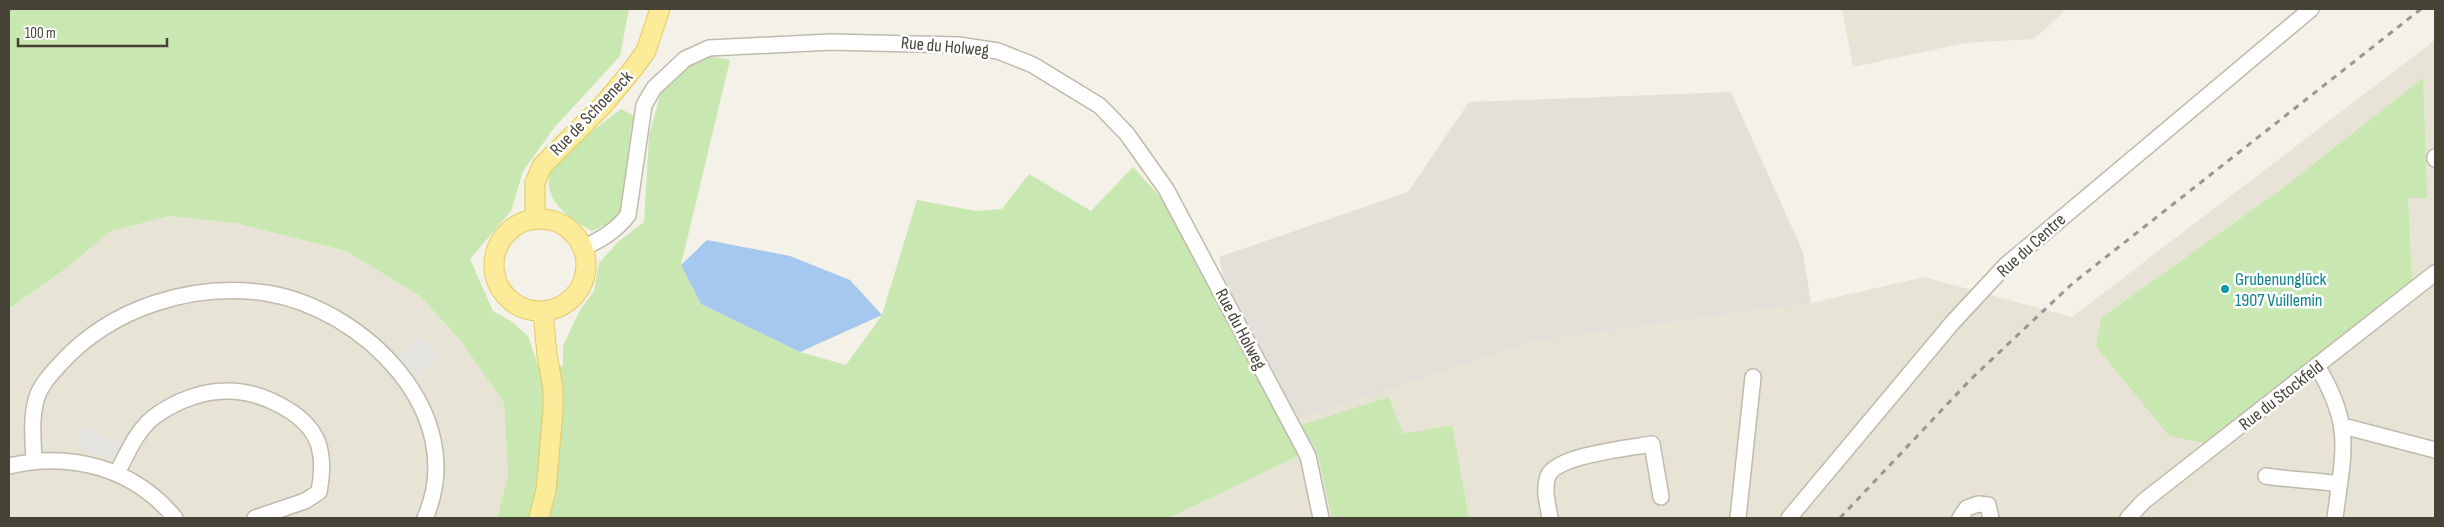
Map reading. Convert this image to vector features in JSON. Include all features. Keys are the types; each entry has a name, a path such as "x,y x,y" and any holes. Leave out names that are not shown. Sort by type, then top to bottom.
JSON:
{"main road":[{"name":"Rue de Schoeneck","path":"535,219 535,183 542,166 604,104 634,69 646,51 660,9"},
{"path":"535,219 546,219 566,227 574,234 583,248 586,273 578,292 563,306 543,312 529,311 516,306 505,297 498,285 494,273 496,249 502,238 511,229 535,219"},
{"path":"539,518 546,490 553,411 553,388 547,355 543,312"}],"street":[{"name":"Rue du Centre","path":"1789,518 1953,322 2006,265 2310,9"},
{"name":"Rue du Holweg","path":"583,248 603,238 621,225 628,215 644,105 654,88 685,59 709,48 831,42 949,44 998,51 1033,65 1100,106 1145,157 1171,198 1308,456 1321,518"},
{"name":"Rue du Stockfeld","path":"2128,518 2144,501 2435,273"},
{"path":"34,460 33,424 36,399 46,379 69,354 98,330 133,312 164,300 199,292 236,290 267,294 301,303 335,318 383,355 417,396 428,421 435,453 434,484 425,518"},
{"path":"2318,366 2336,399 2343,426 2344,452 2335,518"},
{"path":"1738,518 1753,377"},
{"path":"117,473 136,436 156,414 204,393 227,391 249,394 291,412 307,425 318,443 322,476 319,492 305,501 255,518"},
{"path":"2343,426 2435,450"},
{"path":"1550,518 1546,488 1552,470 1563,462 1597,454 1652,444 1661,497"},
{"path":"9,466 34,460 66,460 117,473 141,487 175,518"},
{"path":"2266,476 2296,481 2304,478 2339,484"},
{"path":"1960,518 1967,508 1978,504 1988,505 1991,518"}],"shaded area":[{"path":"1842,9 2067,9 2034,39 1965,43 1853,67"},
{"path":"2435,40 2435,518 1169,518 1300,455 1297,419 1537,341 1811,303 1924,277 2072,317"},
{"path":"1731,92 1803,252 1811,303 1537,341 1297,419 1226,287 1219,257 1408,192 1469,102"},
{"path":"170,216 235,223 346,251 420,296 461,341 504,403 508,477 497,518 9,518 9,310 68,267 111,231"},
{"path":"421,336 439,358 407,381 391,364"},
{"path":"84,426 121,444 114,460 92,454 76,443"}],"green space":[{"path":"9,9 629,9 620,56 554,128 523,171 511,211 470,259 493,311 511,321 528,336 539,368 563,366 563,346 580,310 594,291 599,263 619,241 644,222 649,136 661,92 702,55 730,60 681,265 701,304 800,352 846,365 882,315 917,200 976,211 1002,209 1029,174 1091,211 1133,167 1163,200 1300,455 1169,518 497,518 508,476 504,403 461,341 420,296 346,251 235,223 170,216 111,231 68,267 9,309"},
{"path":"2423,78 2427,198 2408,198 2412,281 2204,443 2169,436 2096,346 2101,318 2283,188"},
{"path":"621,109 634,116 630,135 626,206 615,220 592,231 568,215 554,201 550,192 550,173 570,149"},
{"path":"1389,397 1403,434 1452,425 1469,518 1332,518 1317,451 1301,425"}],"water":[{"path":"707,240 790,256 850,280 882,315 800,352 701,304 681,265"}],"railway":[{"path":"1840,518 1971,379 2073,283 2421,9"}],"place":[{"name":"Grubenunglück 1907 Vuillemin","path":"2225,289"}]}
